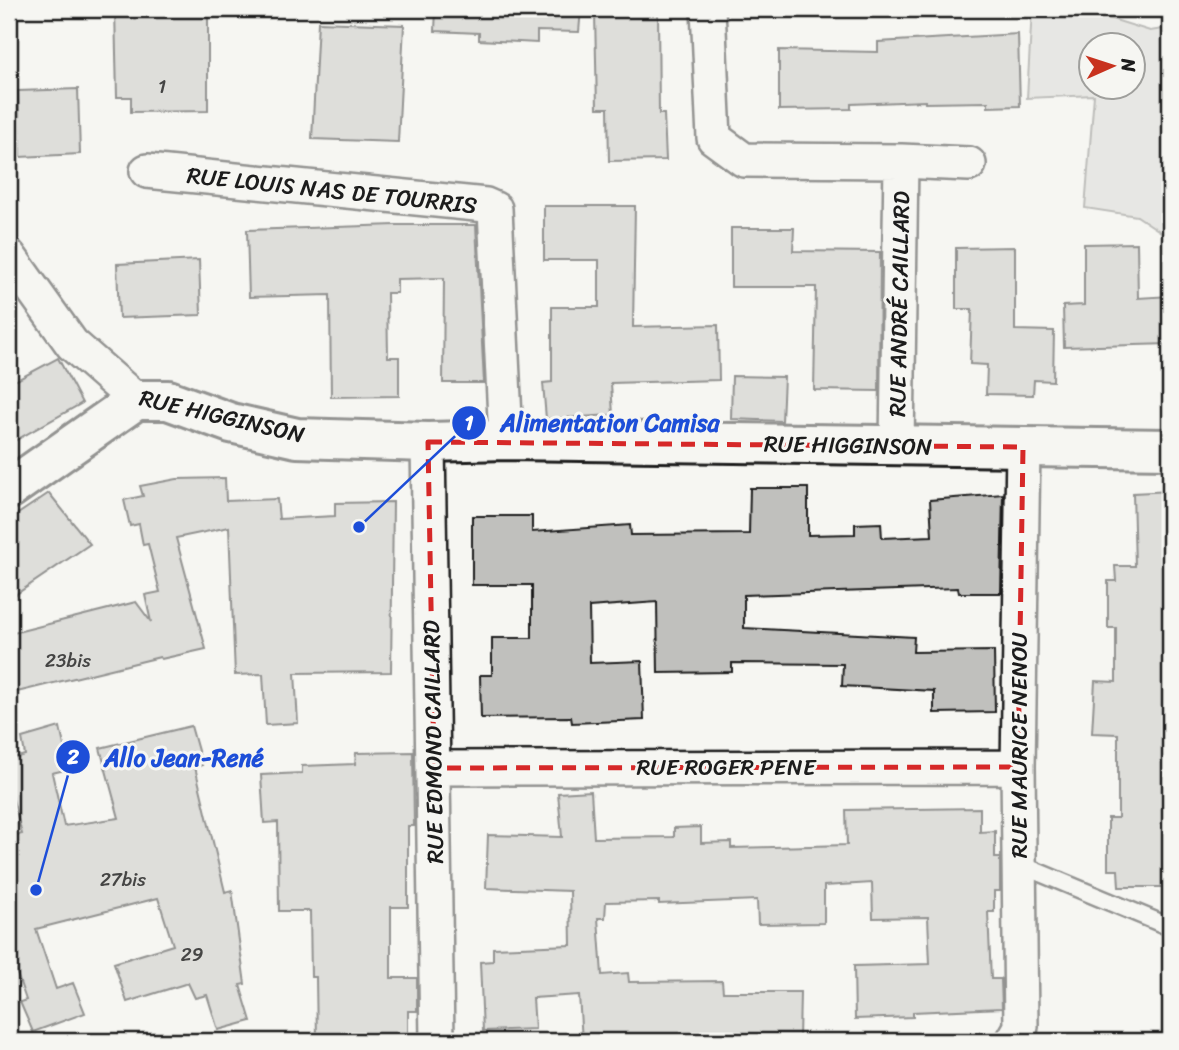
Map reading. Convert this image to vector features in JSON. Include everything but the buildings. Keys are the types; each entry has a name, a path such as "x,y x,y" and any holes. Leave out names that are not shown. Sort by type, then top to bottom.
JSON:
{"street":[{"name":"RUE ANDRÉ CAILLARD","path":"708,9 714,138 744,160 969,164"},
{"name":"RUE ANDRÉ CAILLARD","path":"897,446 901,161"},
{"name":"RUE LOUIS NAS DE TOURRIS","path":"147,171 486,205 495,209 506,440"},
{"name":"RUE HIGGINSON","path":"9,256 72,344 136,400 168,400 231,423 297,438 428,442 506,440 1170,449"},
{"path":"9,489 136,400"},
{"name":"RUE EDMOND CAILLARD","path":"428,442 437,1041"},
{"name":"RUE MAURICE NENOU","path":"1013,1041 1021,1027 1018,767 1023,447"},
{"name":"RUE ROGER PENE","path":"434,768 1018,767"}],"lane":[{"path":"1019,864 1170,927"}],"highlighted area":[{"path":"428,442 1023,447 1018,767 434,768"}],"shaded area":[{"path":"1032,9 1080,9 1150,31 1170,28 1170,238 1137,216 1085,208 1093,102 1148,102 1148,32 1078,32 1078,96 1027,98"}],"place":[{"name":"Alimentation Camisa","path":"359,527"},
{"name":"Allo Jean-René","path":"36,890"}]}
